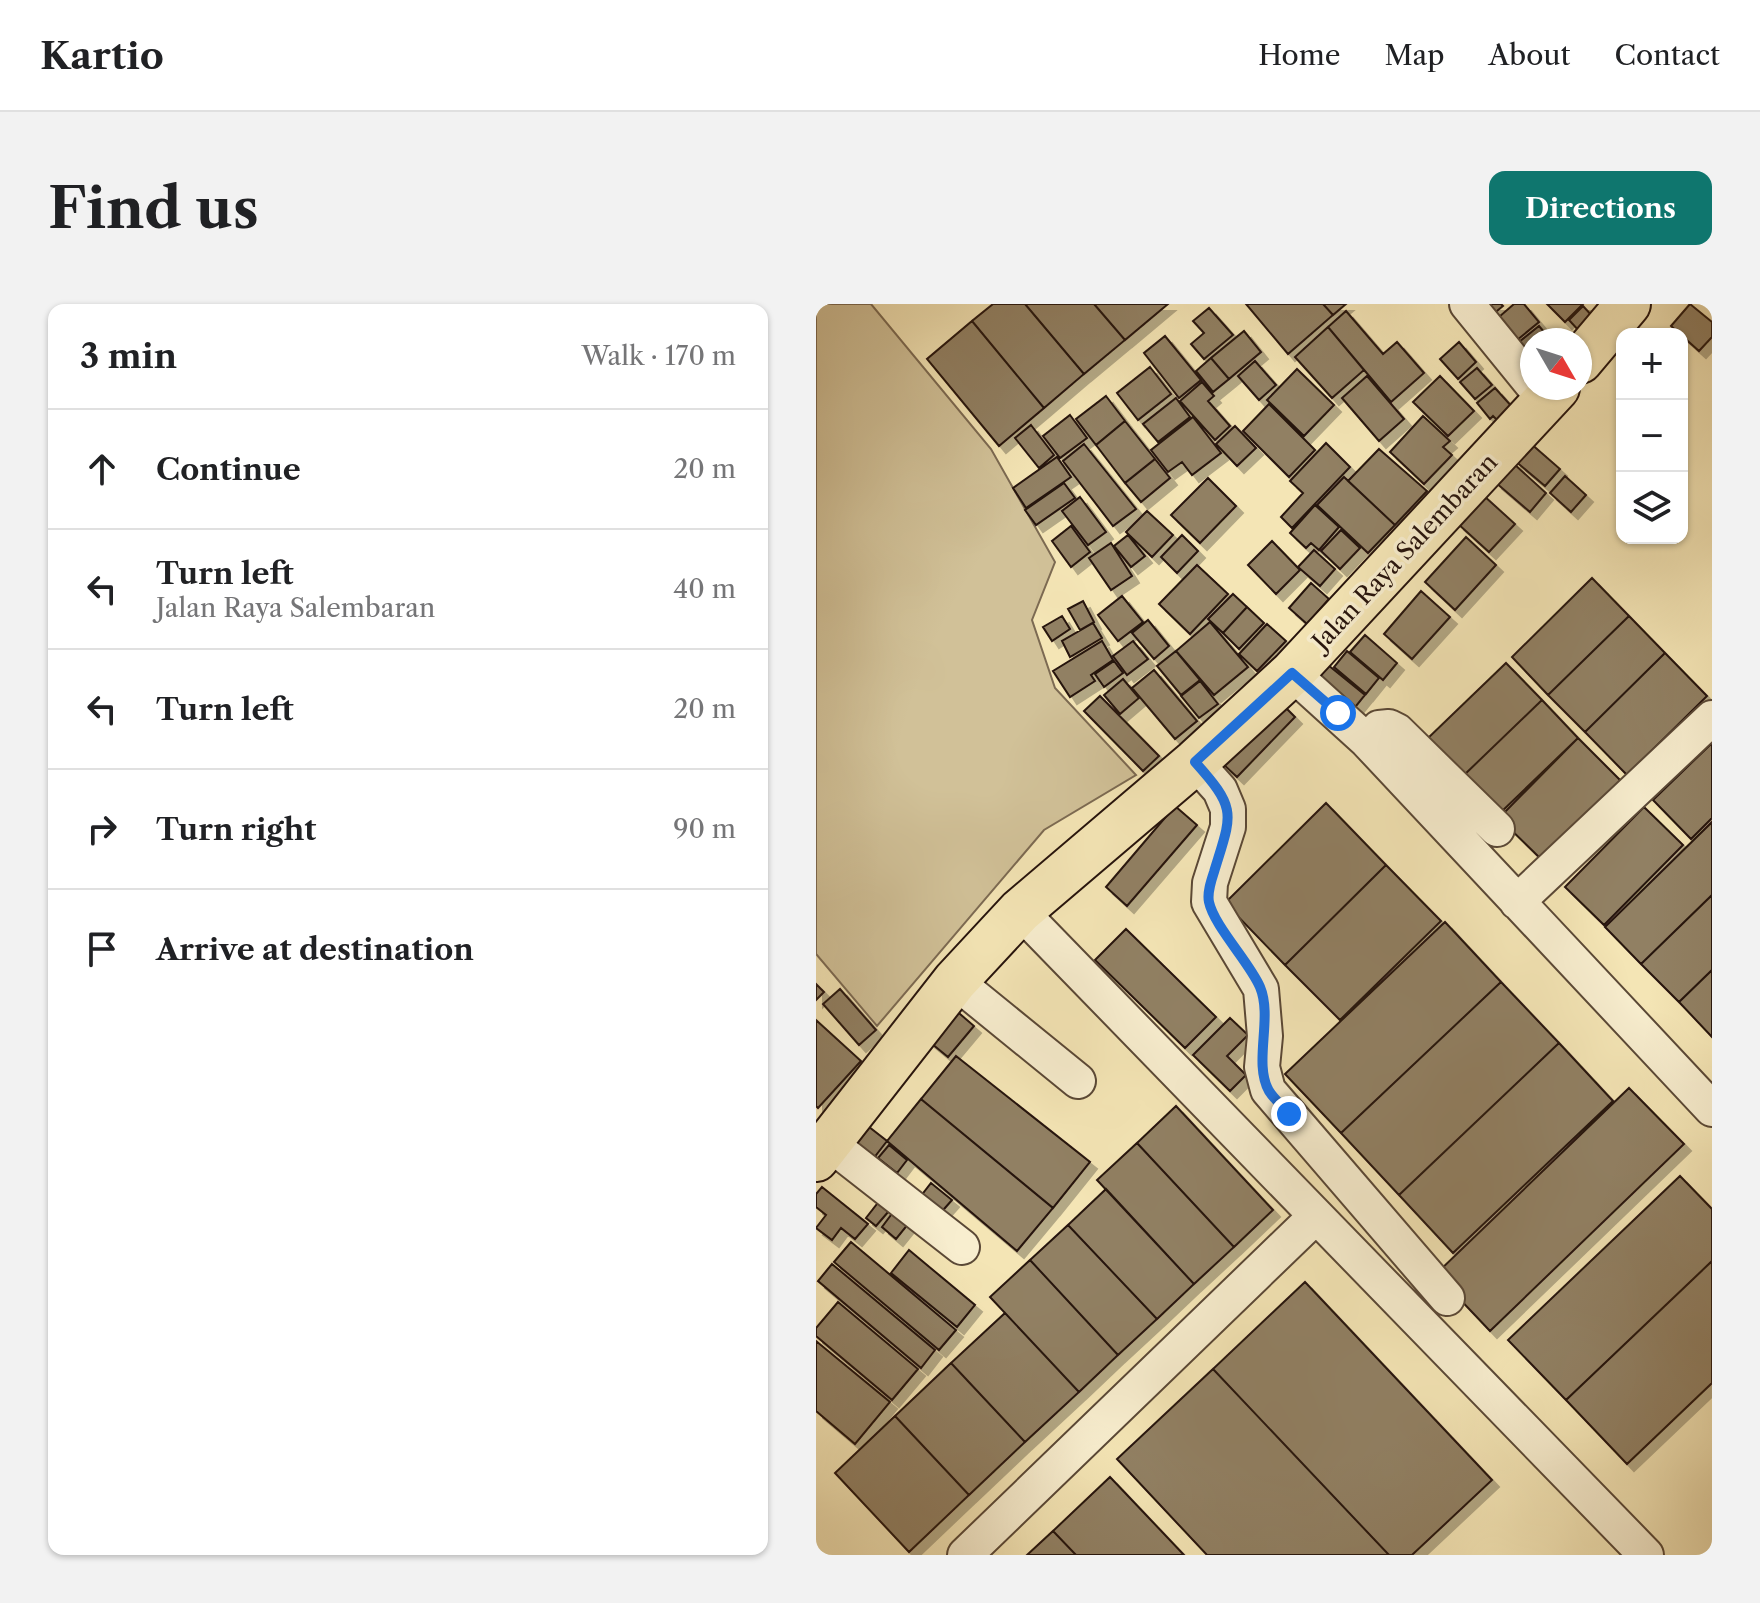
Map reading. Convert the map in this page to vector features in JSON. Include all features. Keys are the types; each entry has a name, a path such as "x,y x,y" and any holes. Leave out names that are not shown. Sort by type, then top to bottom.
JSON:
{"main road":[{"path":"1592,347 1628,304"},
{"name":"Jalan Raya Salembaran","path":"822,1151 955,981 1020,911 1195,762 1292,673 1533,400"}],"lane":[{"path":"1467,304 1520,365"},
{"path":"1292,673 1367,741 1712,1109"},
{"path":"1517,902 1712,718"},
{"path":"1367,741 1379,728 1389,727 1397,731 1497,829"},
{"path":"1195,762 1220,790 1228,809 1228,827 1210,883 1209,902 1261,989 1265,1036 1262,1067 1268,1090 1447,1298"},
{"path":"1020,911 1646,1555"},
{"path":"955,981 1078,1081"},
{"path":"822,1151 962,1247"},
{"path":"965,1555 1316,1216"}],"shaded area":[{"path":"816,304 871,304 991,449 1055,562 1032,620 1055,688 1136,775 1044,830 877,1026 816,954"}],"building":[{"path":"993,304 1025,304 1084,374 1044,408 972,321"},
{"path":"1025,304 1094,304 1125,340 1084,374"},
{"path":"1094,304 1168,304 1125,340"},
{"path":"1246,304 1323,304 1333,315 1288,354"},
{"path":"1323,304 1346,304 1333,315"},
{"path":"1474,304 1501,304 1503,306 1486,320"},
{"path":"1514,304 1524,304 1539,322 1532,328 1520,328 1520,338 1511,345 1492,323"},
{"path":"1547,304 1583,304 1565,322"},
{"path":"1690,304 1712,322 1712,337 1699,351 1688,341 1688,328 1671,326"},
{"path":"1583,306 1594,318 1584,328 1576,328 1569,320"},
{"path":"1209,308 1233,335 1204,359 1191,344 1204,333 1193,321"},
{"path":"1346,311 1383,354 1397,342 1424,373 1391,402 1328,327"},
{"path":"972,321 1044,408 999,446 927,359"},
{"path":"1328,327 1364,370 1332,398 1295,357"},
{"path":"1244,331 1261,352 1229,379 1211,358"},
{"path":"1165,336 1201,380 1179,398 1144,353"},
{"path":"1459,342 1476,362 1458,379 1440,359"},
{"path":"1211,358 1229,379 1213,392 1196,371"},
{"path":"1255,361 1276,385 1259,400 1238,376"},
{"path":"1150,367 1171,394 1138,420 1117,393"},
{"path":"1477,368 1492,385 1475,399 1460,382"},
{"path":"1297,369 1334,405 1304,436 1267,400"},
{"path":"1367,376 1404,419 1379,441 1342,398"},
{"path":"1440,376 1474,411 1448,436 1413,402"},
{"path":"1202,382 1214,396 1208,401 1230,426 1215,440 1180,401"},
{"path":"1495,388 1514,409 1499,422 1493,416 1490,419 1477,403"},
{"path":"1106,396 1125,421 1096,445 1076,419"},
{"path":"1176,398 1190,417 1158,442 1143,424"},
{"path":"1269,404 1315,450 1289,477 1243,431"},
{"path":"1070,415 1087,438 1060,458 1043,436"},
{"path":"1423,416 1450,441 1443,447 1452,455 1424,484 1390,452"},
{"path":"1193,417 1221,453 1192,475 1182,462 1168,472 1151,450"},
{"path":"1125,421 1155,459 1125,483 1096,445"},
{"path":"1031,425 1054,455 1039,468 1015,438"},
{"path":"1235,426 1256,448 1237,466 1216,444"},
{"path":"1529,442 1560,469 1545,486 1514,460"},
{"path":"1326,443 1350,467 1292,528 1281,517 1303,493 1290,481"},
{"path":"1084,444 1136,509 1113,526 1063,461"},
{"path":"1379,449 1427,491 1395,525 1348,481"},
{"path":"1057,457 1071,477 1026,508 1013,488"},
{"path":"1155,459 1170,478 1141,502 1125,483"},
{"path":"1513,463 1546,493 1530,512 1495,482"},
{"path":"1565,476 1586,495 1571,512 1550,493"},
{"path":"1344,477 1395,525 1368,553 1317,505"},
{"path":"1208,478 1236,506 1200,543 1171,515"},
{"path":"1064,483 1075,498 1036,525 1025,510"},
{"path":"1483,495 1515,524 1489,552 1457,523"},
{"path":"1080,497 1106,532 1088,545 1062,511"},
{"path":"1315,505 1339,527 1319,550 1311,543 1306,548 1290,533"},
{"path":"1147,511 1173,535 1152,557 1126,532"},
{"path":"1071,526 1090,552 1071,567 1052,541"},
{"path":"1341,530 1360,548 1340,569 1321,551"},
{"path":"1128,535 1145,556 1131,567 1114,546"},
{"path":"1182,535 1198,551 1177,573 1161,557"},
{"path":"1466,537 1496,565 1455,610 1425,582"},
{"path":"1272,541 1300,570 1276,594 1248,565"},
{"path":"1111,543 1132,576 1111,590 1089,558"},
{"path":"1314,550 1335,569 1320,586 1298,567"},
{"path":"1197,565 1228,594 1190,634 1159,604"},
{"path":"1592,578 1629,616 1548,695 1512,657"},
{"path":"1311,583 1329,599 1307,624 1289,608"},
{"path":"1421,591 1450,617 1412,659 1384,634"},
{"path":"1233,594 1247,607 1223,633 1208,619"},
{"path":"1122,596 1143,622 1118,641 1098,615"},
{"path":"1083,601 1094,622 1080,630 1068,609"},
{"path":"1247,607 1264,623 1239,649 1223,633"},
{"path":"1062,616 1070,629 1052,641 1043,627"},
{"path":"1629,616 1665,653 1585,732 1548,695"},
{"path":"1148,620 1169,646 1154,659 1132,633"},
{"path":"1210,622 1248,667 1214,695 1176,651"},
{"path":"1093,623 1102,638 1070,657 1062,641"},
{"path":"1267,624 1286,641 1257,671 1239,654"},
{"path":"1365,635 1397,663 1383,680 1350,652"},
{"path":"1102,641 1113,660 1091,675 1095,681 1070,697 1053,671"},
{"path":"1133,641 1148,659 1127,675 1113,656"},
{"path":"1176,651 1200,680 1181,695 1157,666"},
{"path":"1347,651 1379,678 1366,694 1334,667"},
{"path":"1665,653 1707,696 1627,775 1585,732"},
{"path":"1114,661 1123,673 1104,687 1095,674"},
{"path":"1506,663 1542,700 1462,777 1426,740"},
{"path":"1328,665 1365,695 1352,711 1315,682"},
{"path":"1154,670 1197,721 1175,739 1132,688"},
{"path":"1123,679 1139,698 1120,714 1104,695"},
{"path":"1200,681 1218,704 1199,718 1181,696"},
{"path":"1100,696 1159,756 1143,771 1084,711"},
{"path":"1542,700 1578,738 1498,815 1462,777"},
{"path":"1282,704 1295,717 1237,777 1223,764"},
{"path":"1578,738 1621,781 1542,860 1499,818"},
{"path":"1712,743 1712,818 1691,839 1653,800"},
{"path":"1326,803 1386,865 1285,965 1225,903"},
{"path":"1175,806 1197,825 1127,906 1106,887"},
{"path":"1644,807 1683,845 1604,925 1565,887"},
{"path":"1712,822 1712,895 1641,964 1605,927"},
{"path":"1386,865 1441,921 1340,1020 1285,965"},
{"path":"1712,895 1712,970 1679,1002 1641,964"},
{"path":"1445,922 1501,982 1341,1133 1285,1074"},
{"path":"1126,929 1216,1017 1185,1048 1095,960"},
{"path":"1712,970 1712,1037 1679,1002"},
{"path":"1501,982 1559,1043 1399,1195 1341,1133"},
{"path":"816,984 824,992 816,1000"},
{"path":"840,989 876,1030 859,1045 823,1004"},
{"path":"953,1008 974,1026 948,1057 926,1039"},
{"path":"1230,1018 1248,1035 1227,1056 1246,1075 1230,1091 1193,1055"},
{"path":"816,1020 861,1061 818,1108 816,1106"},
{"path":"1559,1043 1613,1101 1453,1253 1399,1195"},
{"path":"956,1056 1090,1162 1053,1208 921,1099"},
{"path":"1629,1088 1684,1144 1490,1331 1436,1274"},
{"path":"921,1099 1053,1208 1017,1251 887,1141"},
{"path":"1176,1106 1273,1210 1234,1247 1137,1143"},
{"path":"864,1123 887,1141 873,1159 850,1140"},
{"path":"1137,1143 1234,1247 1194,1284 1097,1180"},
{"path":"889,1145 907,1160 897,1173 878,1158"},
{"path":"1680,1176 1712,1209 1712,1261 1566,1400 1508,1340"},
{"path":"931,1183 952,1200 937,1217 917,1201"},
{"path":"822,1187 868,1224 855,1239 841,1228 832,1240 816,1228 826,1215 816,1207 816,1194"},
{"path":"1106,1189 1194,1284 1157,1319 1068,1225"},
{"path":"884,1195 895,1204 876,1226 866,1218"},
{"path":"894,1211 909,1223 896,1239 882,1227"},
{"path":"1068,1225 1157,1319 1118,1355 1030,1260"},
{"path":"851,1242 956,1330 939,1350 834,1262"},
{"path":"909,1250 975,1305 957,1327 891,1273"},
{"path":"1030,1260 1118,1355 1079,1392 990,1297"},
{"path":"1712,1261 1712,1383 1627,1464 1566,1400"},
{"path":"832,1264 935,1350 921,1368 818,1281"},
{"path":"1305,1282 1492,1480 1412,1555 1389,1555 1213,1369"},
{"path":"838,1302 918,1369 892,1400 816,1336 816,1328"},
{"path":"1005,1313 1079,1392 1025,1442 951,1363"},
{"path":"816,1341 890,1402 855,1444 816,1411"},
{"path":"951,1363 1025,1442 969,1495 895,1416"},
{"path":"1213,1369 1389,1555 1207,1555 1117,1459"},
{"path":"895,1416 969,1495 909,1552 835,1473"},
{"path":"1110,1477 1184,1555 1076,1555 1053,1531"},
{"path":"1053,1531 1076,1555 1027,1555"}],"route":[{"path":"1289,1114 1268,1090 1262,1067 1265,1036 1261,989 1209,902 1210,883 1228,827 1228,809 1220,790 1195,762 1292,673 1338,713"}]}
